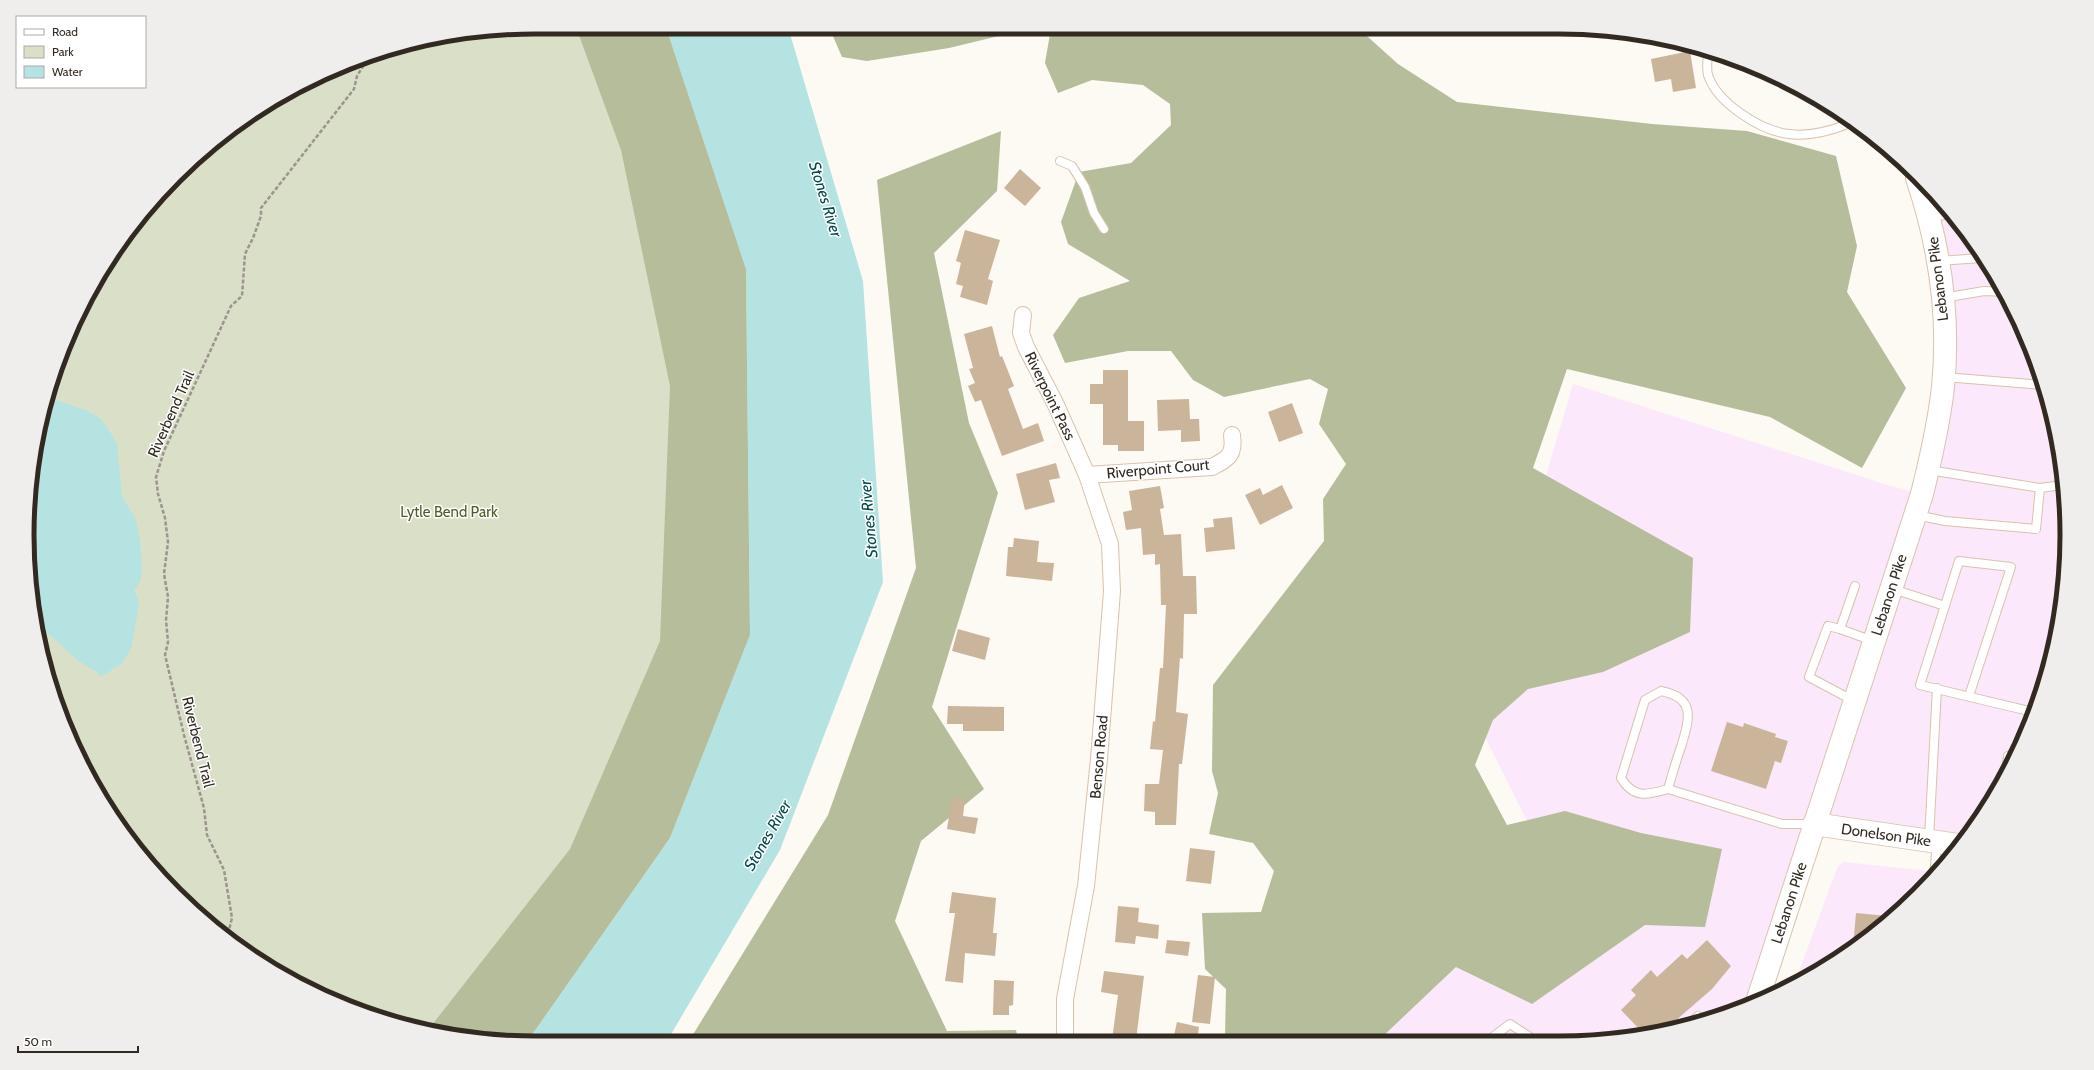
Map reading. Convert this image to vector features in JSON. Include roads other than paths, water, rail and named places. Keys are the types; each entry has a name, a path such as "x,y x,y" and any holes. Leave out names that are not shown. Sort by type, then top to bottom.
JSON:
{"main road":[{"name":"Lebanon Pike","path":"1760,994 1915,514 1928,470 1937,431 1943,377 1944,330 1938,261 1941,216 1930,199"},
{"name":"Donelson Pike","path":"1814,824 1941,842"}],"street":[{"name":"Riverpoint Pass","path":"1023,315 1022,333 1026,347 1056,405 1086,475"},
{"name":"Riverpoint Court","path":"1086,475 1212,466 1221,462 1232,452 1234,447 1232,435"},
{"name":"Benson Road","path":"1065,1036 1065,999 1086,886 1094,812 1112,591 1110,544 1086,475"}],"lane":[{"path":"1708,57 1708,74 1726,103 1743,115 1770,129 1790,134 1813,134 1845,124"},
{"path":"1060,162 1072,166 1082,182 1094,212 1104,229"},
{"path":"1938,261 1977,258"},
{"path":"1942,298 1984,291 1997,292"},
{"path":"1943,377 2036,384"},
{"path":"1928,470 2040,488 2057,486"},
{"path":"1915,514 1945,521 2036,529 2040,488"},
{"path":"1970,696 2011,567 1959,561 1920,684 2028,711"},
{"path":"1840,629 1855,586"},
{"path":"1891,588 1945,606"},
{"path":"1854,701 1809,677 1828,626 1874,642"},
{"path":"1936,865 1941,842 1937,688"},
{"path":"1668,789 1689,720 1687,707 1680,696 1661,691 1645,700 1621,778 1626,786 1640,794 1650,795 1668,789 1782,824 1814,824"},
{"path":"1494,1036 1510,1024 1528,1036"}],"water":[{"name":"Stones River","path":"668,34 790,34 863,281 883,582 780,850 670,1036 531,1036 670,838 750,635 746,269"},
{"path":"53,399 88,411 102,420 117,443 122,496 136,520 140,540 142,571 140,582 134,591 138,598 139,606 131,649 121,664 101,677 98,673 77,660 43,630 38,600 34,535 38,470"}],"park label":[{"name":"Lytle Bend Park","path":"449,512"}]}
